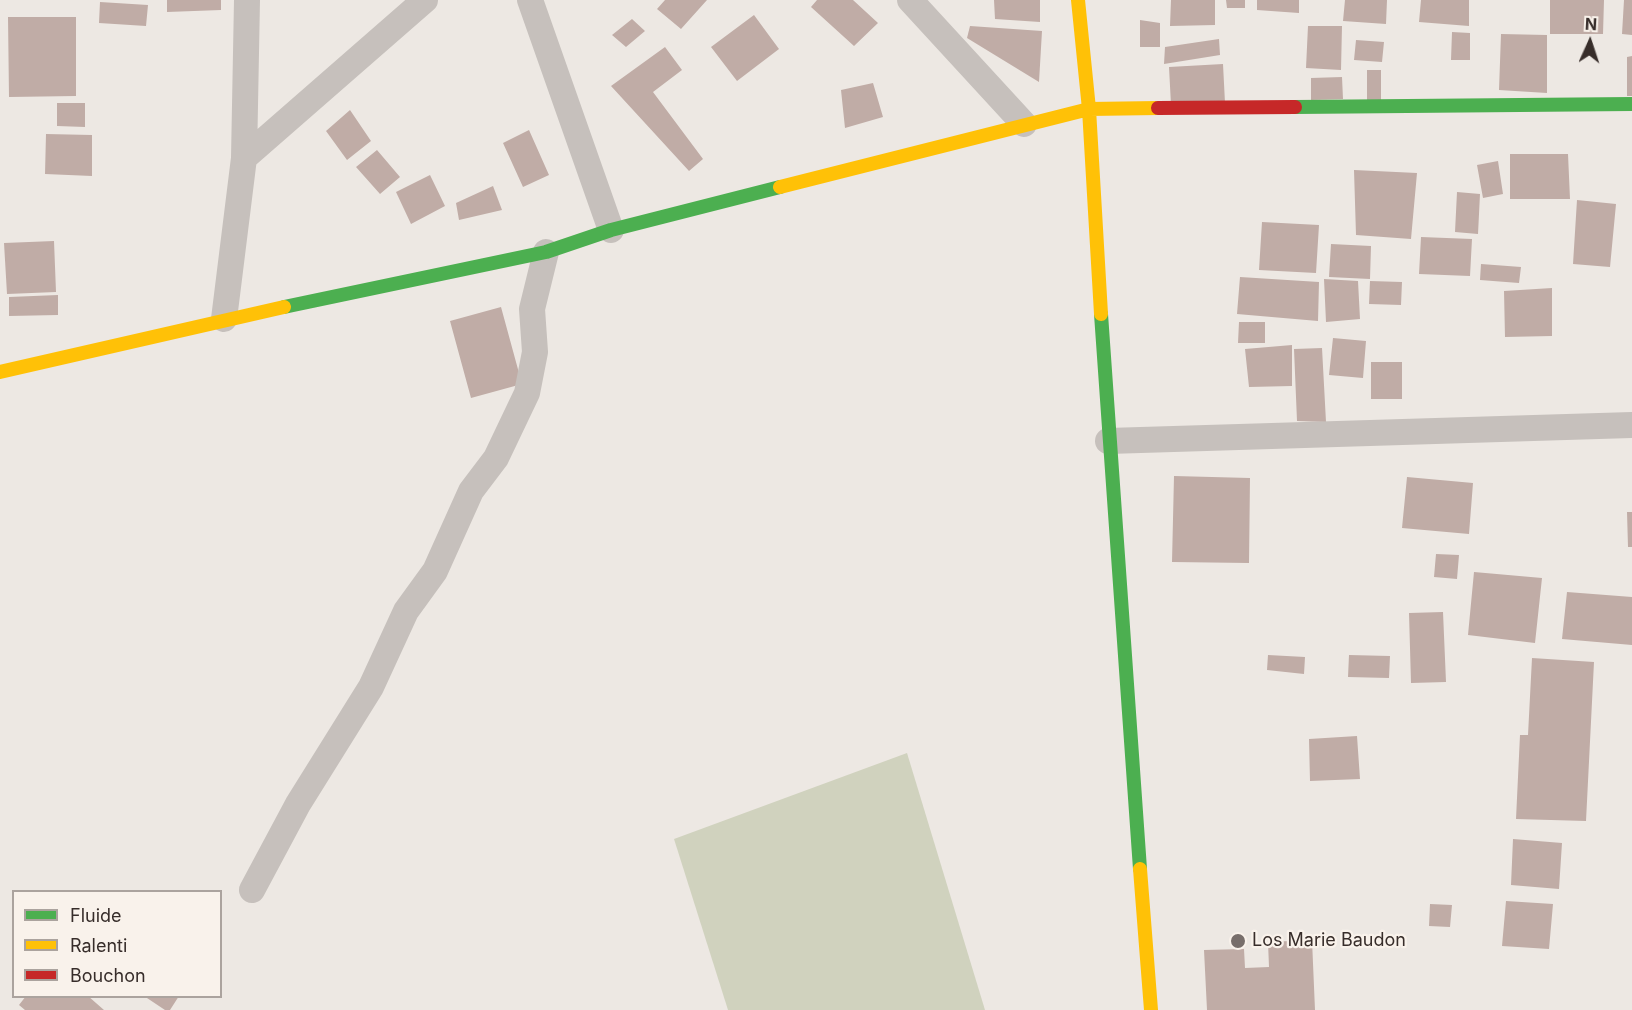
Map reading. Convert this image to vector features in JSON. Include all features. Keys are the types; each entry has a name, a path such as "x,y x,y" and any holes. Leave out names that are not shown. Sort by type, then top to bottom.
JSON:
{"street":[{"path":"224,319 244,158 247,0"},
{"path":"244,158 425,0"},
{"path":"530,0 611,230"},
{"path":"910,0 1024,124"},
{"path":"1078,0 1089,109 1108,441 1151,1010"},
{"path":"0,372 224,319 546,252 611,230 1089,109 1632,104"},
{"path":"252,890 298,804 371,687 406,611 435,571 471,491 496,458 527,393 535,352 532,309 546,252"},
{"path":"1108,441 1632,425"}],"green space":[{"path":"907,753 985,1010 728,1010 674,839"}],"building":[{"path":"167,0 221,0 221,10 167,12"},
{"path":"665,0 707,0 681,29 657,9"},
{"path":"817,0 853,0 878,23 854,46 811,7"},
{"path":"994,0 1040,0 1040,22 995,19"},
{"path":"1171,0 1215,0 1215,25 1170,26"},
{"path":"1226,0 1245,0 1245,8 1227,8"},
{"path":"1257,0 1299,0 1299,13 1257,10"},
{"path":"1345,0 1387,0 1386,24 1343,21"},
{"path":"1421,0 1469,0 1469,26 1419,22"},
{"path":"1550,0 1604,0 1603,34 1550,34"},
{"path":"1624,0 1632,0 1632,35 1622,34"},
{"path":"100,2 148,5 146,26 99,23"},
{"path":"754,15 779,49 737,81 711,47"},
{"path":"8,17 76,17 76,96 9,97"},
{"path":"632,19 645,31 626,47 612,35"},
{"path":"1140,20 1160,23 1160,47 1140,47"},
{"path":"970,26 1042,31 1039,82 967,38"},
{"path":"1308,26 1342,26 1341,70 1306,68"},
{"path":"1452,32 1470,33 1470,60 1451,60"},
{"path":"1501,34 1547,35 1547,93 1499,90"},
{"path":"1219,39 1220,55 1164,64 1165,47"},
{"path":"1356,40 1384,42 1382,62 1354,60"},
{"path":"665,47 682,70 653,92 703,159 689,171 611,86"},
{"path":"1632,56 1632,96 1627,96 1627,57"},
{"path":"1223,64 1225,103 1171,105 1169,67"},
{"path":"1367,70 1381,70 1381,105 1367,105"},
{"path":"1342,77 1343,99 1311,100 1311,78"},
{"path":"873,83 883,117 845,128 841,90"},
{"path":"57,103 85,103 85,127 57,126"},
{"path":"350,110 371,141 347,160 326,131"},
{"path":"529,130 549,175 523,187 503,143"},
{"path":"46,134 92,135 92,176 45,174"},
{"path":"377,150 400,177 380,194 356,167"},
{"path":"1510,154 1568,154 1570,199 1510,199"},
{"path":"1498,161 1503,194 1483,198 1477,165"},
{"path":"1354,170 1417,173 1411,239 1356,235"},
{"path":"430,175 445,206 411,224 396,192"},
{"path":"493,186 502,210 459,220 456,203"},
{"path":"1457,192 1480,194 1478,234 1455,232"},
{"path":"1577,200 1616,204 1610,267 1573,264"},
{"path":"1262,222 1319,225 1316,273 1259,270"},
{"path":"1421,237 1472,239 1470,276 1419,274"},
{"path":"54,241 56,292 7,294 4,243"},
{"path":"1331,244 1371,246 1370,279 1329,277"},
{"path":"1481,264 1521,267 1519,283 1480,280"},
{"path":"1240,277 1319,282 1318,321 1237,314"},
{"path":"1324,279 1358,281 1360,319 1326,322"},
{"path":"1370,281 1402,282 1401,305 1369,304"},
{"path":"1552,288 1552,336 1505,337 1504,291"},
{"path":"58,295 58,315 9,316 9,297"},
{"path":"501,307 522,384 471,398 450,321"},
{"path":"1239,322 1265,322 1265,343 1238,343"},
{"path":"1333,338 1366,341 1363,378 1329,375"},
{"path":"1292,345 1292,386 1249,387 1245,349"},
{"path":"1322,348 1326,422 1297,421 1294,349"},
{"path":"1371,362 1402,362 1402,399 1371,399"},
{"path":"1174,476 1250,478 1249,563 1172,562"},
{"path":"1407,477 1473,483 1469,534 1402,528"},
{"path":"1627,512 1632,512 1632,547 1628,547"},
{"path":"1436,554 1459,555 1457,579 1434,577"},
{"path":"1474,572 1542,578 1535,643 1468,635"},
{"path":"1567,592 1632,597 1632,645 1562,639"},
{"path":"1443,612 1446,682 1411,683 1409,613"},
{"path":"1268,655 1305,657 1304,674 1267,670"},
{"path":"1349,655 1390,656 1389,678 1348,677"},
{"path":"1532,658 1594,662 1586,821 1516,819 1520,735 1528,735"},
{"path":"1357,736 1360,779 1310,781 1309,739"},
{"path":"1513,839 1562,843 1559,889 1511,885"},
{"path":"1506,901 1553,904 1549,949 1502,946"},
{"path":"1430,904 1452,905 1450,927 1429,926"},
{"path":"1312,940 1315,1010 1207,1010 1204,950 1244,949 1245,968 1269,967 1268,942"},
{"path":"24,998 90,998 104,1010 25,1010 19,1005"},
{"path":"147,998 178,998 170,1010 165,1010"}],"traffic: fast":[{"path":"1295,107 1632,104"},
{"path":"284,307 546,252 611,230 780,187"},
{"path":"1101,314 1140,869"}],"traffic: slow":[{"path":"1078,0 1089,109 1101,314"},
{"path":"780,187 1089,109 1158,108"},
{"path":"0,372 284,307"},
{"path":"1140,869 1151,1010"}],"traffic: jam":[{"path":"1158,108 1295,107"}],"place":[{"name":"Los Marie Baudon","path":"1238,941"}]}
